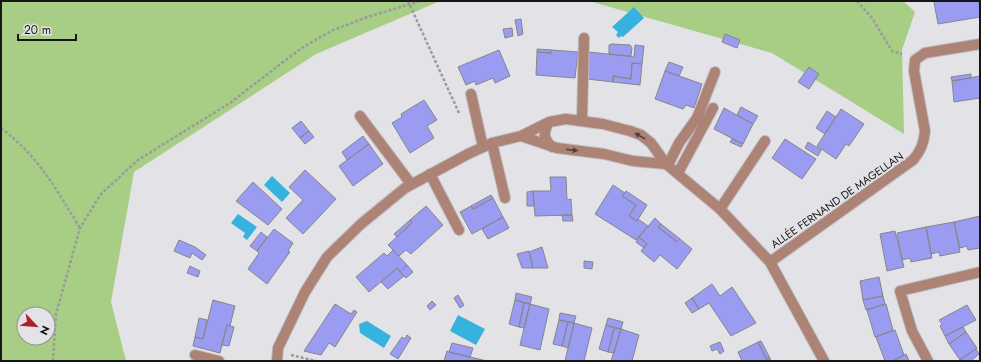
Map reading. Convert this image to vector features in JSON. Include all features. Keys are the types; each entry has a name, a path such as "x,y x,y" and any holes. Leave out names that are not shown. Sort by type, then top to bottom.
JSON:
{"street":[{"path":"582,120 584,38"},
{"path":"916,60 925,53 980,44"},
{"name":"ALLÉE FERNAND DE MAGELLAN","path":"770,262 913,160 918,154 924,140 925,131 914,71 916,60"},
{"path":"667,164 679,143 697,118 715,72"},
{"path":"471,94 505,198"},
{"path":"678,172 713,108"},
{"path":"360,116 411,184"},
{"path":"278,356 305,292 327,257 361,224 411,184 430,174 488,145 521,136 549,122 566,119 582,120 630,130 641,135 651,143 667,164 720,209 770,262 823,361"},
{"path":"549,122 544,135 545,140 552,147"},
{"path":"521,136 552,147 604,154 633,161 667,164"},
{"path":"720,209 765,141"},
{"path":"430,174 458,230"},
{"path":"928,361 912,332 900,291 980,272"},
{"path":"195,355 219,361"}],"path":[{"path":"53,361 56,314 80,228 101,194 138,160 230,103 300,49 331,31 367,16 409,2 421,1"},
{"path":"857,1 872,18 892,51 916,60"},
{"path":"409,2 460,116"},
{"path":"1,128 44,170 80,228"},
{"path":"278,356 316,361"}],"green space":[{"path":"1,1 440,1 316,54 134,172 111,302 126,361 1,361"},
{"path":"589,1 903,1 915,12 902,50 904,134 772,53"}],"water":[{"path":"634,7 644,18 623,37 621,36 619,38 616,35 618,32 612,27"},
{"path":"272,176 290,193 282,202 264,185"},
{"path":"238,214 257,227 247,240 243,237 245,233 231,223"},
{"path":"458,315 485,329 476,345 450,331"},
{"path":"367,321 391,336 384,348 360,333 359,324"}],"building":[{"path":"979,1 980,17 938,24 934,2"},
{"path":"521,19 523,34 518,36 515,20"},
{"path":"512,28 513,36 505,38 503,29"},
{"path":"725,34 740,40 737,48 722,42"},
{"path":"609,45 630,45 632,48 631,56 609,54"},
{"path":"635,45 644,46 642,64 632,63 631,79 613,76 613,82 587,79 589,52 634,57"},
{"path":"537,49 552,50 551,53 537,52"},
{"path":"499,50 510,76 495,83 493,78 476,85 475,81 466,85 458,67"},
{"path":"552,50 578,52 575,78 536,75 537,52 551,53"},
{"path":"669,62 683,67 679,76 665,71"},
{"path":"632,63 642,64 640,85 613,82 613,76 631,79"},
{"path":"809,67 819,74 809,89 798,82"},
{"path":"665,71 702,84 694,108 686,105 683,109 655,99"},
{"path":"971,74 971,78 952,81 951,77"},
{"path":"980,76 980,98 954,102 952,81"},
{"path":"424,100 437,120 427,126 434,138 410,153 392,123 402,117 401,114"},
{"path":"741,107 758,116 753,124 737,115"},
{"path":"724,108 753,124 743,144 714,129"},
{"path":"841,109 864,124 849,146 846,144 836,159 817,146"},
{"path":"827,111 836,117 825,134 816,128"},
{"path":"301,121 309,131 300,138 292,128"},
{"path":"309,131 314,137 305,144 300,138"},
{"path":"363,136 369,144 347,160 342,152"},
{"path":"732,139 743,144 741,147 730,142"},
{"path":"785,139 816,159 802,179 772,158"},
{"path":"808,142 821,150 818,156 805,148"},
{"path":"369,144 383,164 353,186 339,166"},
{"path":"305,170 336,199 303,234 286,218 303,200 289,187"},
{"path":"550,177 566,177 567,200 571,199 572,215 535,216 533,191 551,191"},
{"path":"253,182 282,209 268,225 236,201"},
{"path":"613,185 625,193 622,196 636,205 629,216 637,221 638,219 648,226 636,240 595,214"},
{"path":"533,191 534,206 527,206 527,192"},
{"path":"626,191 647,205 637,221 629,216 636,205 622,196"},
{"path":"491,195 493,198 473,209 471,206"},
{"path":"493,198 503,217 472,234 460,212 471,206 473,209"},
{"path":"426,206 443,225 411,254 406,250 399,256 388,245 412,223 410,220"},
{"path":"562,215 572,215 573,221 563,221"},
{"path":"980,216 980,248 968,250 967,246 960,248 954,222"},
{"path":"503,217 509,228 488,239 482,229"},
{"path":"655,218 661,224 658,227 677,242 680,239 692,249 677,269 660,255 654,262 641,251 647,244 639,237"},
{"path":"410,220 412,223 397,237 394,234"},
{"path":"954,222 960,252 940,256 939,252 931,254 926,227"},
{"path":"661,224 680,239 677,242 658,227"},
{"path":"926,227 932,258 911,262 910,258 902,260 897,233"},
{"path":"274,229 293,243 288,251 290,252 267,284 248,269 259,253 257,251"},
{"path":"895,231 904,267 887,271 880,234"},
{"path":"261,232 267,237 257,251 250,246"},
{"path":"639,237 647,244 644,248 636,242"},
{"path":"179,240 195,247 206,255 202,260 192,253 190,258 174,251"},
{"path":"542,247 548,268 533,268 529,252"},
{"path":"393,250 407,265 400,272 397,268 369,292 356,277 384,253 387,256"},
{"path":"529,251 533,268 522,268 517,254"},
{"path":"584,261 593,262 592,269 584,268"},
{"path":"407,265 413,272 406,278 400,272"},
{"path":"190,266 200,271 198,277 187,273"},
{"path":"397,268 404,276 388,289 381,282"},
{"path":"879,277 883,296 863,300 860,281"},
{"path":"712,284 720,296 732,287 756,323 731,336 709,303 699,309 692,298"},
{"path":"516,293 532,297 530,304 515,300"},
{"path":"458,295 464,305 460,308 454,298"},
{"path":"883,296 885,304 866,310 863,300"},
{"path":"692,298 699,309 692,313 685,303"},
{"path":"213,300 235,306 230,326 227,325 220,353 193,346 195,337 203,339"},
{"path":"515,300 524,303 519,327 509,324"},
{"path":"432,301 436,305 430,310 427,306"},
{"path":"524,303 530,304 524,328 519,327"},
{"path":"335,304 351,314 354,310 357,312 335,347 329,343 321,355 304,351"},
{"path":"530,304 549,309 540,350 520,345"},
{"path":"886,304 893,330 875,337 867,310"},
{"path":"967,305 976,320 945,336 940,326 942,324 939,320"},
{"path":"560,313 576,316 574,323 559,320"},
{"path":"199,318 207,320 203,339 195,337"},
{"path":"608,318 623,322 621,329 606,325"},
{"path":"559,320 568,322 562,346 553,344"},
{"path":"568,322 574,323 568,348 562,346"},
{"path":"574,323 592,328 584,361 565,361"},
{"path":"227,325 234,327 229,346 222,345"},
{"path":"606,325 614,328 608,352 599,349"},
{"path":"963,327 966,332 949,344 945,336"},
{"path":"614,328 621,329 614,353 608,352"},
{"path":"621,329 639,335 632,361 611,361"},
{"path":"895,330 904,355 893,361 885,361 876,337"},
{"path":"966,332 977,348 960,360 949,344"},
{"path":"407,335 411,338 398,359 390,354 402,337 405,339"},
{"path":"761,341 770,358 767,360 758,342"},
{"path":"720,342 724,351 720,354 717,349 712,351 710,346"},
{"path":"758,342 767,360 770,358 771,361 742,361 738,352"},
{"path":"452,343 473,348 470,357 449,352"},
{"path":"976,349 979,354 971,361 959,360"},
{"path":"447,351 449,352 487,361 444,361"},
{"path":"906,354 909,361 893,361 904,355"}]}
